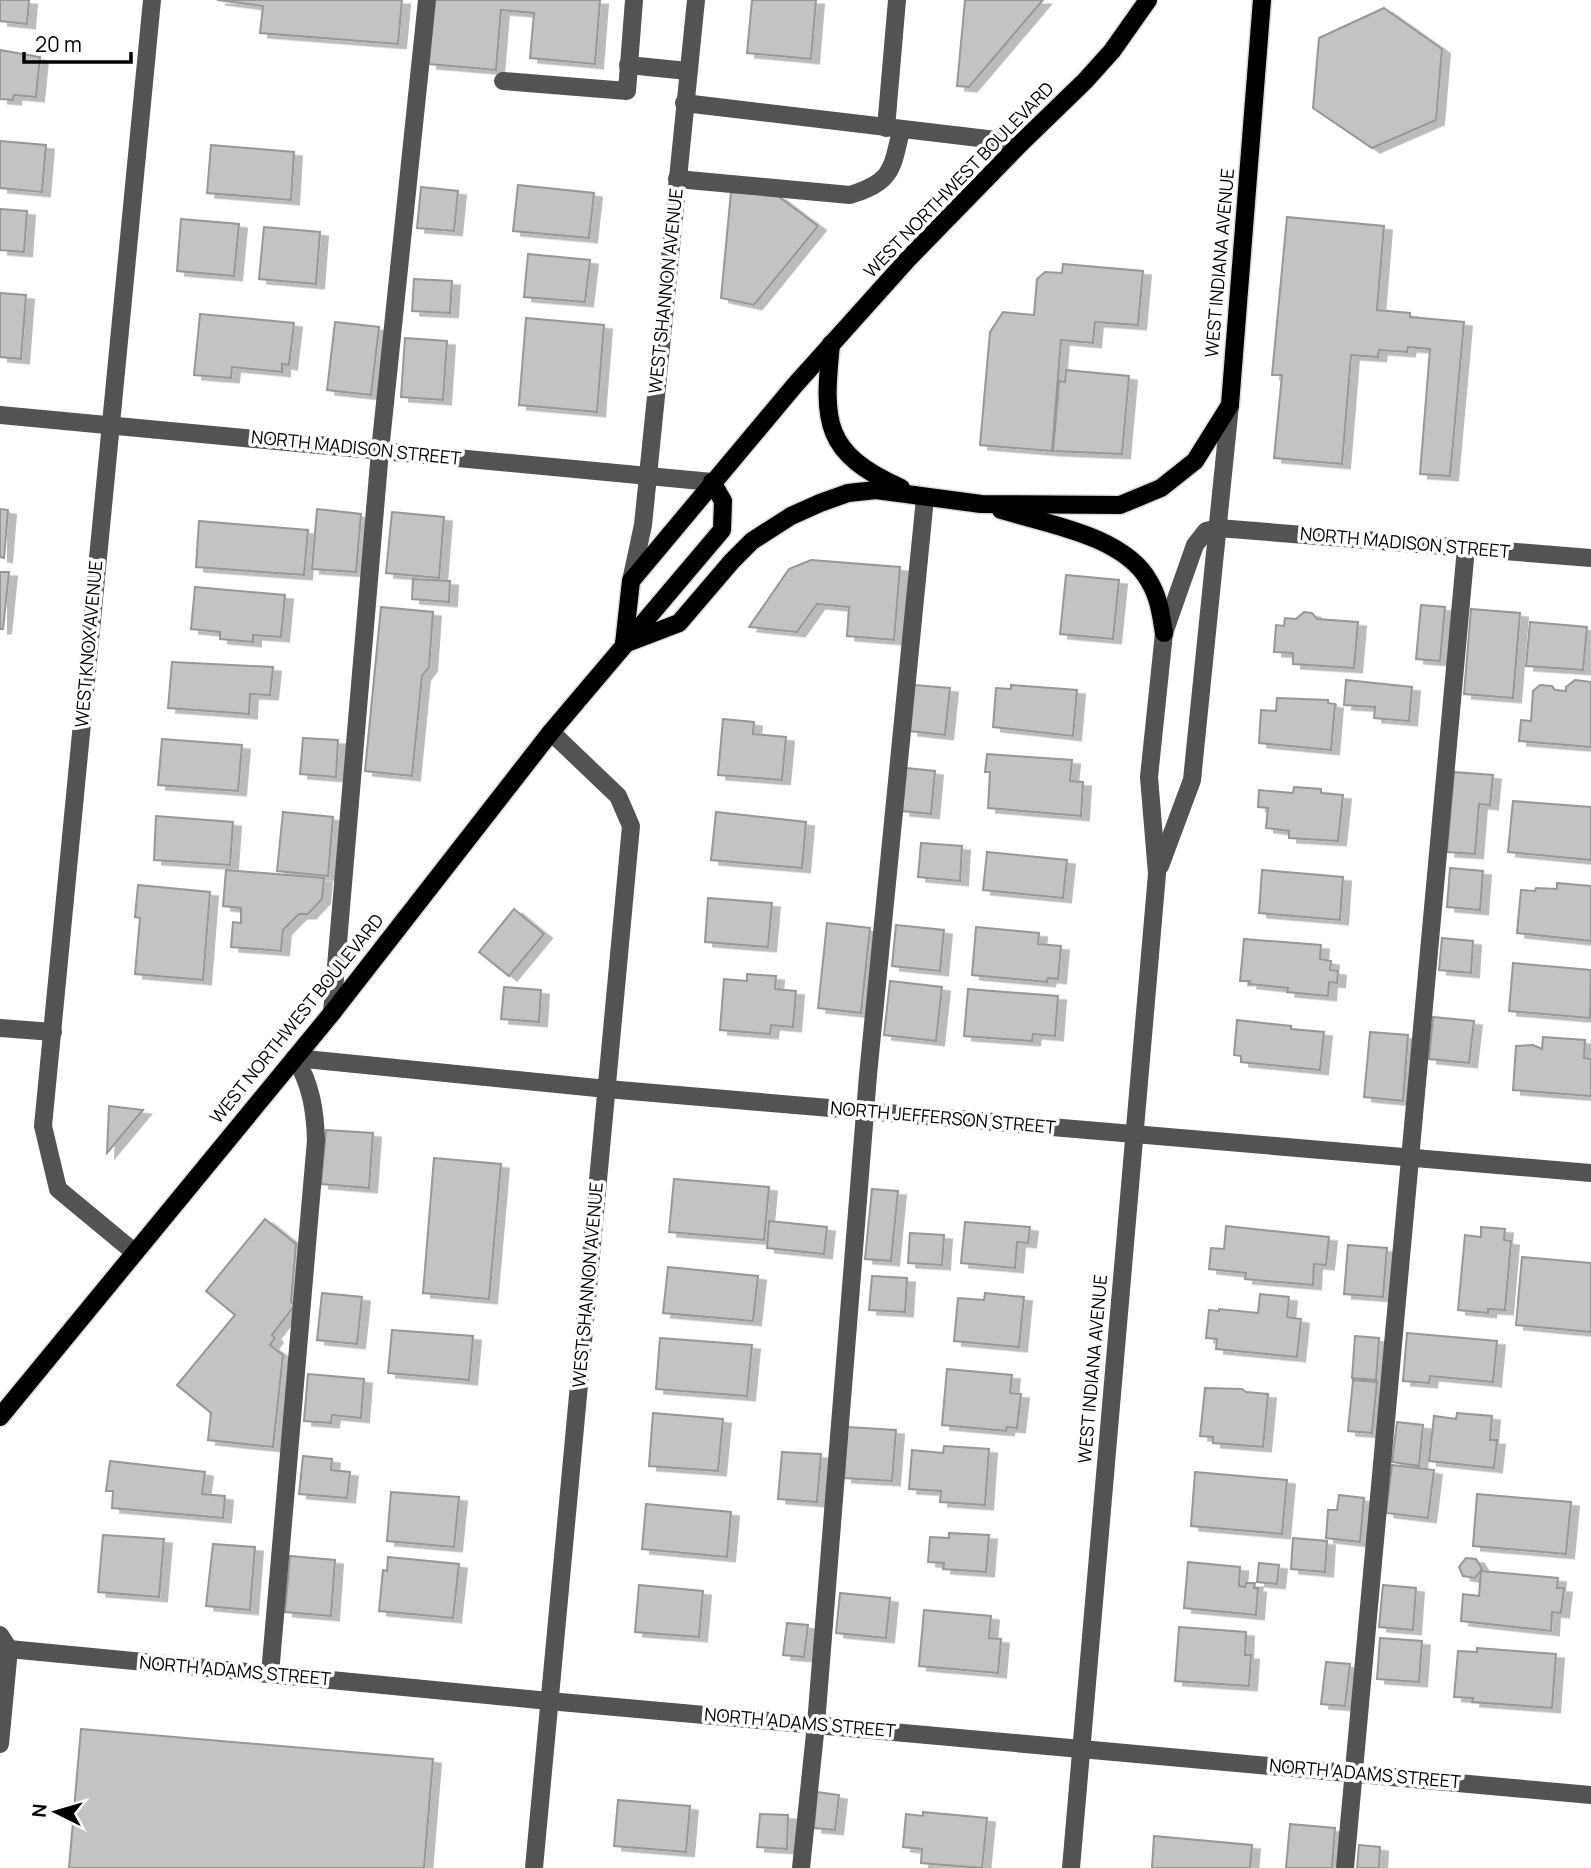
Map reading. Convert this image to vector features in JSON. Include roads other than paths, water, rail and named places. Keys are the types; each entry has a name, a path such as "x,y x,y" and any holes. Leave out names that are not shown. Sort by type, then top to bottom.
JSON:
{"main road":[{"name":"WEST NORTHWEST BOULEVARD","path":"712,482 908,259 1085,81 1112,51 1148,0"},
{"name":"WEST INDIANA AVENUE","path":"1230,405 1262,0"},
{"path":"831,345 827,391 830,422 837,439 864,469 925,498"},
{"name":"WEST NORTHWEST BOULEVARD","path":"0,1418 332,1013 551,732 624,644 685,616 752,541 808,508 848,493 876,490 981,504 1120,505 1161,488 1195,461 1230,405"},
{"path":"712,482 723,501 722,530 624,644 631,582 712,482"},
{"path":"981,504 1093,538 1129,557 1149,579 1155,592 1164,633"}],"street":[{"name":"WEST KNOX AVENUE","path":"134,1252 58,1189 43,1126 152,0"},
{"path":"332,1013 380,451 427,0"},
{"path":"503,81 627,91 634,0"},
{"name":"WEST SHANNON AVENUE","path":"631,582 643,525 696,0"},
{"path":"677,179 850,195 873,188 892,167 897,0"},
{"path":"628,65 688,71"},
{"path":"684,103 1021,143"},
{"name":"WEST INDIANA AVENUE","path":"1157,874 1192,780 1230,405"},
{"name":"NORTH MADISON STREET","path":"0,415 712,482"},
{"path":"802,1868 865,1111 925,498"},
{"name":"NORTH MADISON STREET","path":"1219,528 1591,558"},
{"name":"WEST INDIANA AVENUE","path":"1071,1868 1157,874 1149,777 1164,633 1195,545 1206,531 1219,528"},
{"path":"1345,1868 1466,548"},
{"name":"WEST SHANNON AVENUE","path":"534,1868 631,825 618,796 551,732"},
{"path":"0,1028 53,1032"},
{"path":"270,1674 316,1140 314,1106 306,1076 295,1058"},
{"name":"NORTH JEFFERSON STREET","path":"295,1058 607,1089 1591,1174"},
{"path":"0,1744 4,1642"},
{"name":"NORTH ADAMS STREET","path":"4,1642 270,1674 549,1701 1591,1795"}]}
